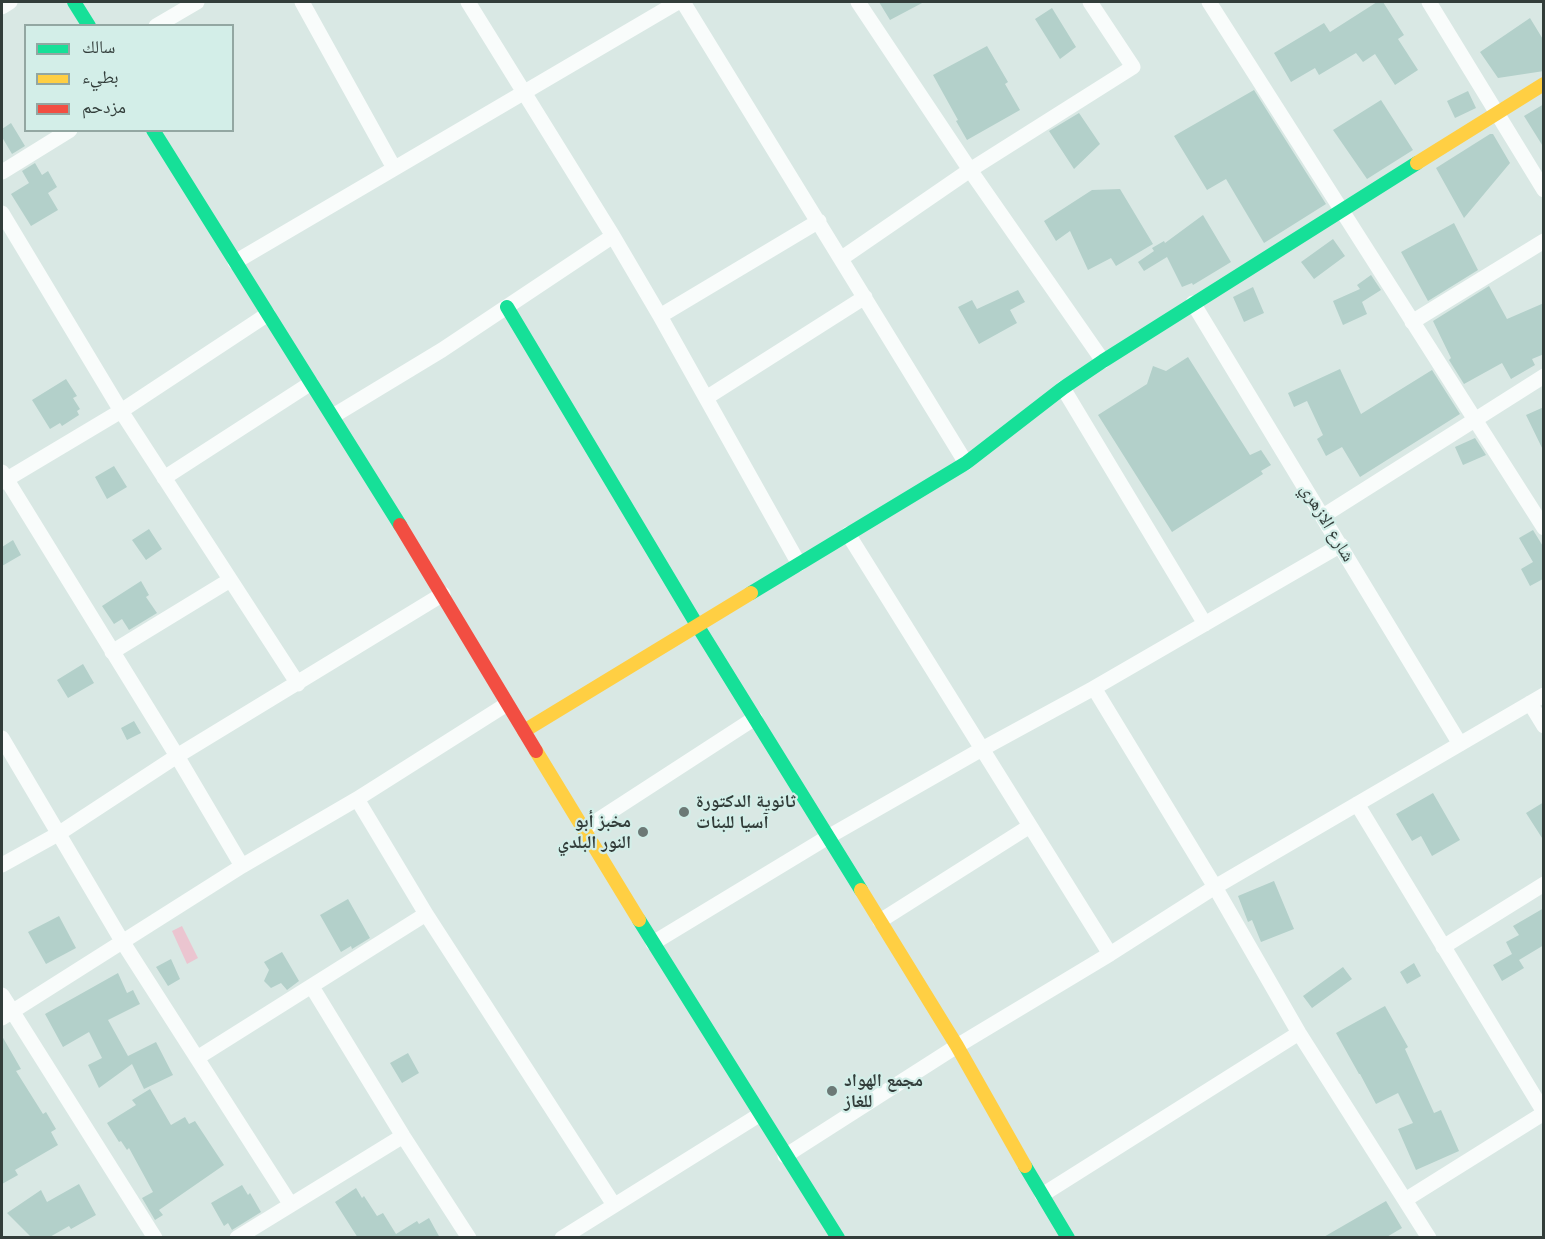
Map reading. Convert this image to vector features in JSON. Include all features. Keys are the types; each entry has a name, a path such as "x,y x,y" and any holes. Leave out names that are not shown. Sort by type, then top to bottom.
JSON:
{"street":[{"path":"2,7 10,2"},
{"path":"74,2 88,24"},
{"path":"159,24 197,2"},
{"path":"302,2 394,168"},
{"path":"468,2 614,236 799,564"},
{"path":"235,262 678,2"},
{"path":"683,2 966,463"},
{"path":"858,2 970,170 1103,361"},
{"path":"842,258 970,170 1132,67 1090,2"},
{"path":"1209,2 1544,528"},
{"path":"1429,2 1544,190"},
{"path":"524,730 966,463 1063,388 1103,361 1544,84"},
{"path":"2,172 67,132"},
{"path":"154,132 333,416 653,943 838,1238"},
{"path":"2,213 121,411 298,684"},
{"path":"660,316 819,221"},
{"path":"333,416 442,350 614,236"},
{"path":"1412,322 1544,241"},
{"path":"706,398 865,297"},
{"name":"شارع الازهري","path":"1193,303 1460,744"},
{"path":"507,307 698,625 957,1046 1068,1238"},
{"path":"242,866 177,756 3,478 121,411 267,314"},
{"path":"1323,516 1544,376"},
{"path":"164,478 311,383"},
{"path":"1063,388 1205,624"},
{"path":"848,534 1110,954"},
{"path":"653,943 828,837 981,749 1094,688 1341,545"},
{"path":"112,652 230,580"},
{"path":"2,865 58,834 177,756 443,594"},
{"path":"1094,688 1215,886 1299,1034 1429,1238"},
{"path":"785,1156 1215,886 1544,695"},
{"path":"1530,703 1544,726"},
{"path":"7,1015 242,866 357,798 507,704"},
{"path":"584,829 755,718"},
{"path":"2,738 122,941 291,1205"},
{"path":"357,798 426,914 614,1205"},
{"path":"1357,804 1544,1113 1405,1200"},
{"path":"880,921 1030,826"},
{"path":"1443,947 1544,884"},
{"path":"197,1058 426,914"},
{"path":"312,987 403,1136 469,1238"},
{"path":"2,995 7,1015 155,1238"},
{"path":"1042,1195 1299,1034"},
{"path":"562,1238 759,1114"},
{"path":"237,1238 403,1136"}],"shaded area":[{"path":"182,926 198,958 187,964 172,931"}],"building":[{"path":"879,2 924,2 890,20"},
{"path":"1377,2 1383,2 1404,35 1398,39 1418,70 1395,85 1375,54 1363,62 1356,53 1319,75 1315,68 1291,82 1274,53 1324,23 1330,32"},
{"path":"1052,8 1076,47 1060,59 1035,19"},
{"path":"1530,18 1544,41 1544,71 1498,78 1480,52"},
{"path":"987,46 1008,82 1005,84 1020,110 967,140 933,75"},
{"path":"1254,90 1326,204 1264,243 1226,179 1207,190 1174,136"},
{"path":"1468,91 1476,108 1455,118 1447,101"},
{"path":"1381,100 1413,150 1367,179 1333,130"},
{"path":"1544,104 1544,148 1524,116"},
{"path":"1079,113 1100,144 1074,169 1049,131"},
{"path":"11,123 25,146 12,154 2,137 2,129"},
{"path":"1493,134 1510,163 1464,218 1436,168"},
{"path":"35,163 42,175 48,171 57,187 48,193 58,210 31,226 11,194 29,183 22,171"},
{"path":"1120,189 1153,244 1116,266 1111,258 1088,270 1070,231 1056,241 1044,221 1092,190"},
{"path":"1203,215 1231,262 1193,285 1192,283 1182,287 1167,257 1144,271 1138,262 1154,251 1152,248 1164,241 1165,243"},
{"path":"1454,223 1478,270 1428,301 1401,252"},
{"path":"1333,239 1345,256 1314,279 1301,262"},
{"path":"1371,275 1381,290 1362,302 1367,314 1343,325 1333,301 1360,289 1357,285"},
{"path":"1489,286 1507,319 1544,303 1544,354 1532,359 1535,365 1511,379 1502,363 1464,384 1449,360 1451,358 1433,321"},
{"path":"1253,287 1264,313 1244,322 1233,297"},
{"path":"1018,290 1025,302 1010,310 1017,323 979,344 958,307 972,300 977,309"},
{"path":"1188,357 1250,455 1261,450 1271,465 1261,471 1263,474 1172,532 1098,415 1147,384 1153,366 1166,371"},
{"path":"1340,369 1361,414 1432,370 1460,414 1360,477 1342,447 1326,456 1317,439 1323,435 1307,401 1294,407 1288,393"},
{"path":"66,379 77,396 73,398 80,409 77,411 79,415 62,426 60,423 50,429 32,400"},
{"path":"1544,407 1544,452 1526,415"},
{"path":"1475,438 1486,455 1463,465 1455,447"},
{"path":"114,466 127,487 107,499 95,477"},
{"path":"149,529 162,549 146,560 132,540"},
{"path":"1533,530 1544,548 1544,581 1543,579 1530,586 1521,569 1533,562 1519,538"},
{"path":"13,540 21,555 2,566 2,547"},
{"path":"141,581 149,595 146,597 157,613 129,630 122,619 114,624 102,606"},
{"path":"83,664 94,683 68,698 57,680"},
{"path":"134,721 141,733 127,740 121,728"},
{"path":"1433,793 1460,840 1432,856 1421,836 1412,841 1396,814"},
{"path":"1544,802 1544,841 1526,813"},
{"path":"1274,881 1294,929 1261,942 1252,920 1248,922 1238,896"},
{"path":"348,899 370,938 352,949 351,946 341,952 320,915"},
{"path":"1544,908 1544,945 1519,960 1524,968 1502,981 1493,965 1512,954 1506,942 1519,935 1513,926"},
{"path":"59,916 76,948 46,964 28,932"},
{"path":"282,952 299,981 287,990 281,983 271,988 264,981 269,970 264,962"},
{"path":"171,959 180,979 168,986 156,967"},
{"path":"1414,963 1421,976 1407,984 1400,972"},
{"path":"1343,967 1352,979 1312,1008 1303,996"},
{"path":"118,973 127,993 133,990 140,1004 108,1020 128,1056 156,1042 173,1075 144,1089 132,1064 99,1088 88,1065 102,1058 89,1032 63,1047 45,1014"},
{"path":"1385,1006 1408,1047 1405,1049 1434,1113 1441,1110 1459,1151 1416,1170 1398,1129 1413,1123 1398,1093 1376,1104 1336,1033"},
{"path":"2,1036 21,1069 16,1071 43,1114 46,1112 56,1129 51,1132 58,1145 15,1170 18,1175 2,1184"},
{"path":"408,1053 419,1073 402,1083 390,1063"},
{"path":"150,1089 171,1125 185,1117 189,1124 195,1121 224,1165 159,1210 163,1215 155,1220 142,1198 153,1192 129,1148 127,1150 121,1141 119,1142 107,1123 136,1105 132,1100"},
{"path":"79,1184 96,1215 71,1229 69,1226 48,1238 32,1238 7,1213 41,1190 47,1202"},
{"path":"242,1185 248,1195 250,1193 261,1212 232,1230 228,1223 224,1226 211,1203"},
{"path":"356,1188 377,1216 383,1213 396,1234 417,1221 419,1224 429,1218 440,1238 358,1238 335,1202"},
{"path":"1386,1201 1402,1228 1385,1238 1322,1238"}],"traffic: fast":[{"path":"74,2 88,24"},
{"path":"154,132 400,525"},
{"path":"751,593 966,463 1063,388 1103,361 1417,163"},
{"path":"507,307 697,625 861,890"},
{"path":"639,920 838,1238"},
{"path":"1025,1166 1068,1238"}],"traffic: slow":[{"path":"1417,163 1544,84"},
{"path":"524,731 751,593"},
{"path":"536,751 639,920"},
{"path":"861,890 957,1046 1025,1166"}],"traffic: jam":[{"path":"400,525 536,751"}],"place":[{"name":"ثانوية الدكتورة آسيا للبنات","path":"684,812"},
{"name":"مخبز أبو النور البلدي","path":"643,832"},
{"name":"مجمع الهواد للغاز","path":"832,1091"}]}
